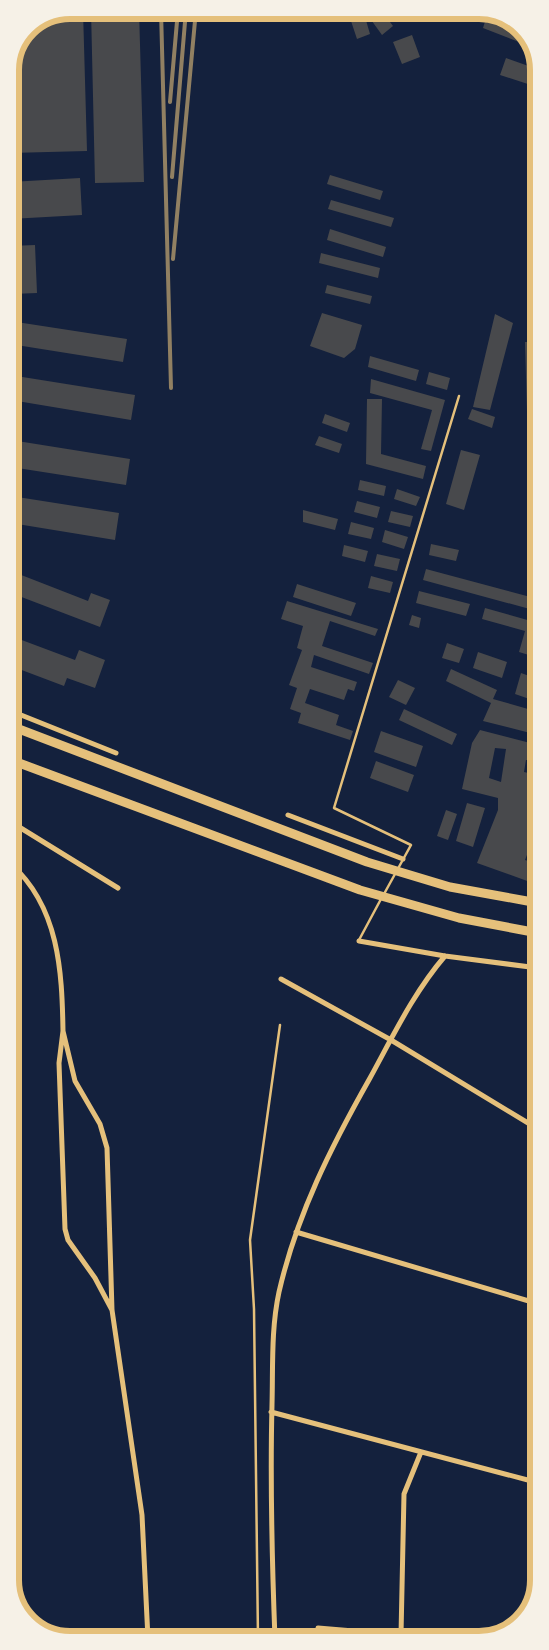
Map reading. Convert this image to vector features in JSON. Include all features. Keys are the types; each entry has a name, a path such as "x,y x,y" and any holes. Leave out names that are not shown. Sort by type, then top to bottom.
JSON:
{"highway":[{"path":"19,729 291,834 403,874 474,892 530,902"},
{"path":"19,763 360,890 459,918 530,931"}],"street":[{"path":"19,714 116,753"},
{"path":"288,814 403,859"},
{"path":"19,827 118,888"},
{"path":"19,873 34,891 51,925 60,969 63,1031 59,1063 68,1240 95,1278 112,1310"},
{"path":"359,941 445,956 530,967"},
{"path":"275,1631 269,1493 274,1322 296,1232 316,1179 391,1040 433,970 445,956"},
{"path":"281,979 391,1040 530,1124"},
{"path":"63,1031 76,1081 100,1124 107,1148 112,1310 142,1514 148,1631"},
{"path":"296,1232 530,1301"},
{"path":"271,1412 530,1481"},
{"path":"401,1631 404,1494 421,1452"},
{"path":"318,1628 354,1631"}],"lane":[{"path":"359,941 410,845 334,808 459,396"},
{"path":"258,1631 254,1309 250,1240 280,1025"}],"building":[{"path":"83,19 87,151 19,153 19,70 23,50 27,41 41,27 60,20"},
{"path":"91,19 139,19 144,182 95,183"},
{"path":"350,19 366,19 370,34 357,39"},
{"path":"370,19 388,19 393,26 382,35"},
{"path":"486,19 492,20 508,27 523,44 483,28"},
{"path":"412,35 420,57 402,64 393,42"},
{"path":"506,58 530,67 530,85 500,75"},
{"path":"330,175 383,191 380,200 327,184"},
{"path":"80,178 82,215 19,218 19,181"},
{"path":"331,200 394,218 391,227 328,209"},
{"path":"330,229 386,247 383,257 327,240"},
{"path":"35,245 37,293 19,294 19,246"},
{"path":"321,253 380,268 378,278 319,263"},
{"path":"327,285 372,296 370,304 325,293"},
{"path":"322,313 362,325 355,349 344,358 310,346"},
{"path":"495,314 513,323 490,410 473,407"},
{"path":"19,322 127,339 123,362 19,345"},
{"path":"525,342 530,342 530,412 527,412"},
{"path":"370,356 419,370 416,381 368,367"},
{"path":"429,372 450,378 447,390 426,384"},
{"path":"19,376 135,395 131,420 19,401"},
{"path":"371,379 445,400 431,451 421,449 432,410 370,393"},
{"path":"367,399 382,399 381,454 426,466 423,479 366,464"},
{"path":"472,409 495,417 492,428 468,419"},
{"path":"325,414 350,423 347,432 322,423"},
{"path":"319,436 342,444 339,453 315,445"},
{"path":"19,441 130,459 126,485 19,468"},
{"path":"461,450 480,455 464,510 446,504"},
{"path":"360,480 386,486 384,496 358,490"},
{"path":"397,489 420,497 416,506 394,499"},
{"path":"19,497 119,513 115,540 19,524"},
{"path":"357,501 380,507 377,518 354,512"},
{"path":"303,510 338,519 335,530 303,522"},
{"path":"391,511 413,516 410,527 388,522"},
{"path":"351,522 374,528 371,539 348,534"},
{"path":"385,530 408,537 404,549 382,542"},
{"path":"431,544 459,550 456,561 429,555"},
{"path":"344,545 368,551 365,562 342,556"},
{"path":"377,554 400,559 397,571 374,566"},
{"path":"426,569 530,597 530,609 423,580"},
{"path":"19,574 88,601 91,593 110,600 100,627 19,596"},
{"path":"371,576 393,582 390,593 368,588"},
{"path":"297,584 356,603 351,616 293,597"},
{"path":"419,591 470,604 466,616 416,603"},
{"path":"287,601 378,629 375,636 330,621 322,646 373,663 369,674 314,655 311,667 357,682 354,691 348,689 344,700 310,689 305,703 339,715 336,725 353,731 350,740 298,723 301,713 290,709 297,688 289,685 302,650 297,648 303,626 281,619"},
{"path":"485,608 530,621 530,655 519,652 525,631 482,619"},
{"path":"412,615 421,618 419,628 409,625"},
{"path":"19,639 75,660 79,650 105,660 95,688 67,678 64,686 19,669"},
{"path":"447,643 464,649 459,663 442,658"},
{"path":"478,652 507,662 502,678 473,668"},
{"path":"451,669 497,690 493,699 530,710 530,733 483,721 491,703 446,681"},
{"path":"521,673 530,676 530,699 515,694"},
{"path":"398,680 415,688 406,705 389,697"},
{"path":"404,709 457,734 452,745 399,720"},
{"path":"480,730 530,743 530,760 526,760 524,772 530,773 530,847 525,860 530,862 530,882 477,863 498,810 498,798 462,789 472,743","holes":["495,748 506,749 501,782 489,778"]},
{"path":"381,731 423,746 416,767 374,752"},
{"path":"376,761 414,775 408,792 370,778"},
{"path":"467,803 485,808 473,847 456,841"},
{"path":"446,810 457,814 448,840 437,836"}],"railway":[{"path":"161,19 171,388"},
{"path":"170,102 177,19"},
{"path":"172,177 185,19"},
{"path":"173,259 195,19"}]}
